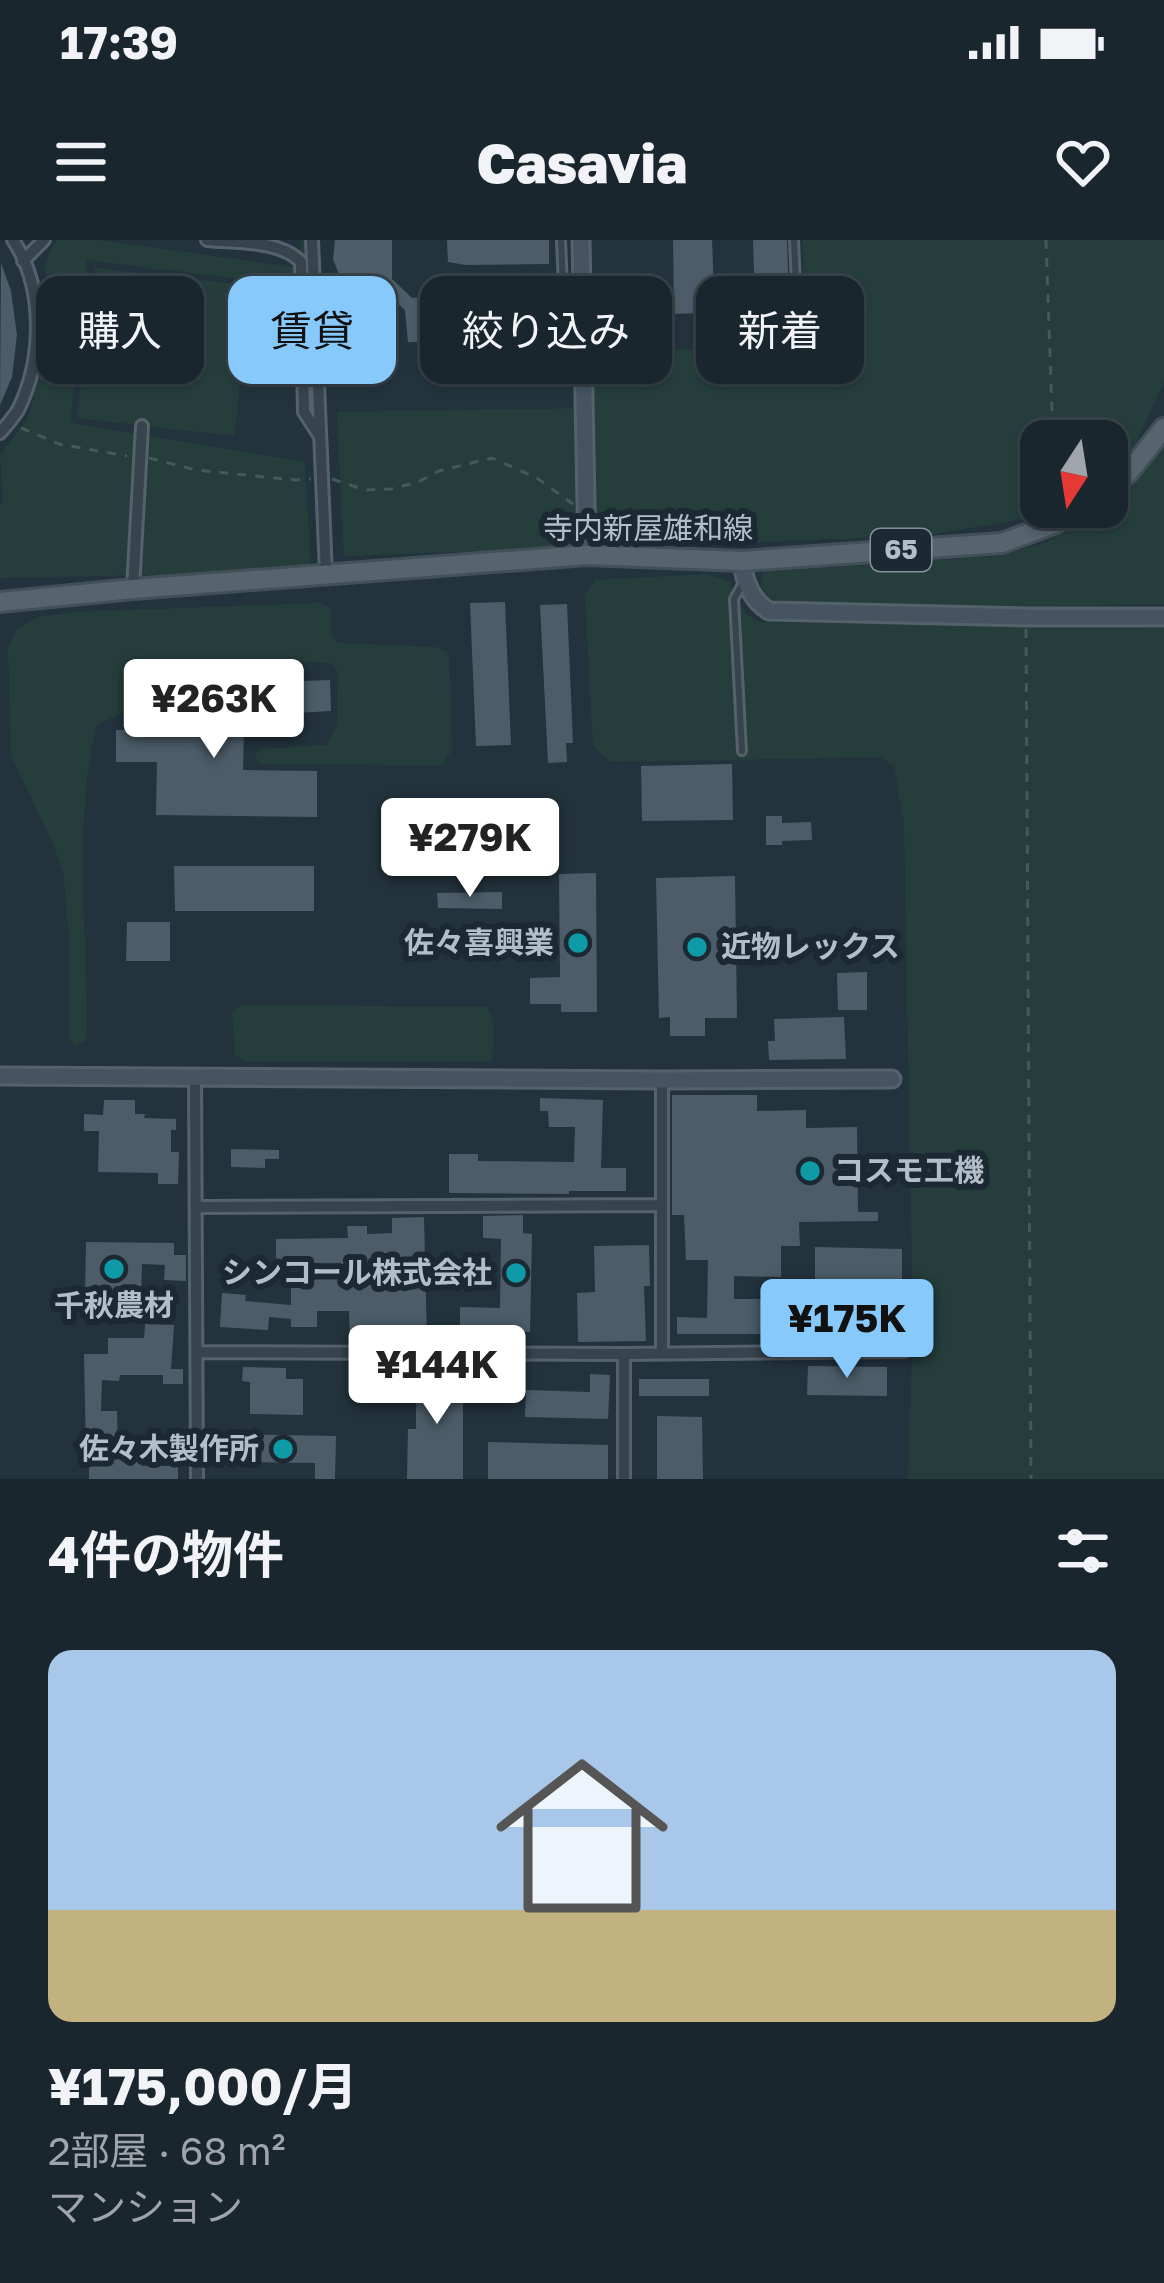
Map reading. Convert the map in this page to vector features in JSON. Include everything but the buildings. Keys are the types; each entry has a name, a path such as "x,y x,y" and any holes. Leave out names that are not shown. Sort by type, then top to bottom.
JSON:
{"main road":[{"path":"1128,473 1164,428"},
{"name":"寺内新屋雄和線","path":"0,602 587,555 743,571 1001,542 1044,528"},
{"name":"寺内新屋雄和線","path":"0,589 133,589"}],"street":[{"path":"0,433 17,411 34,362 37,312 13,240"},
{"path":"23,261 44,240"},
{"path":"207,240 281,247 301,262 304,412 320,437"},
{"path":"312,240 326,574"},
{"path":"581,240 587,555"},
{"path":"133,589 142,426"},
{"path":"743,571 759,605 769,611 1164,617"},
{"path":"0,1076 892,1079"},
{"path":"195,1076 197,1479"},
{"path":"662,1081 662,1354"},
{"path":"197,1207 662,1205"},
{"path":"199,1352 905,1351"},
{"path":"624,1354 624,1479"}],"lane":[{"path":"561,240 563,276"},
{"path":"794,240 796,276"},
{"path":"742,751 734,599 743,571"}],"path":[{"path":"1046,240 1052,420"},
{"path":"10,419 26,433 58,444 196,470 295,480 338,479 365,490 391,489 492,458 537,478 587,521"},
{"path":"1026,617 1031,1479"}],"green space":[{"path":"58,240 98,240 300,268 301,240 312,240 314,276 228,277 87,260 85,276 47,276 44,269"},
{"path":"803,240 1164,240 1164,382 1128,452 1128,420 1020,420 1020,519 922,536 344,556 337,412 593,408 594,384 672,384 672,350 696,349 696,384 864,384 864,276 804,276"},
{"path":"95,268 164,276 94,276"},
{"path":"204,281 228,283 228,384 240,384 234,436 77,418 81,384 204,384"},
{"path":"37,384 74,384 70,423 305,462 311,572 0,578 0,455 28,418"},
{"path":"1164,448 1164,604 1018,607 781,602 769,598 761,586 763,572 999,556 1047,542 1072,528 1128,528 1128,488"},
{"path":"708,574 729,581 746,614 760,622 1164,628 1164,1479 908,1479 913,1322 904,823 894,766 880,757 610,762 593,746 585,595 595,580"},
{"path":"320,603 330,608 332,636 338,643 436,647 449,653 452,750 442,765 262,764 255,759 262,749 327,745 337,725 338,672 331,663 249,659 147,664 131,709 96,725 89,761 83,873 87,1023 86,1040 76,1046 70,1041 70,945 63,871 11,756 8,648 18,628 38,617 75,612"},
{"path":"243,1005 487,1007 493,1025 491,1061 244,1061 235,1054 232,1013"}],"place":[{"name":"佐々喜興業","path":"578,943"},
{"name":"近物レックス","path":"697,947"},
{"name":"コスモ工機","path":"810,1171"},
{"name":"千秋農材","path":"114,1269"},
{"name":"シンコール株式会社","path":"516,1273"},
{"name":"佐々木製作所","path":"283,1449"}]}
